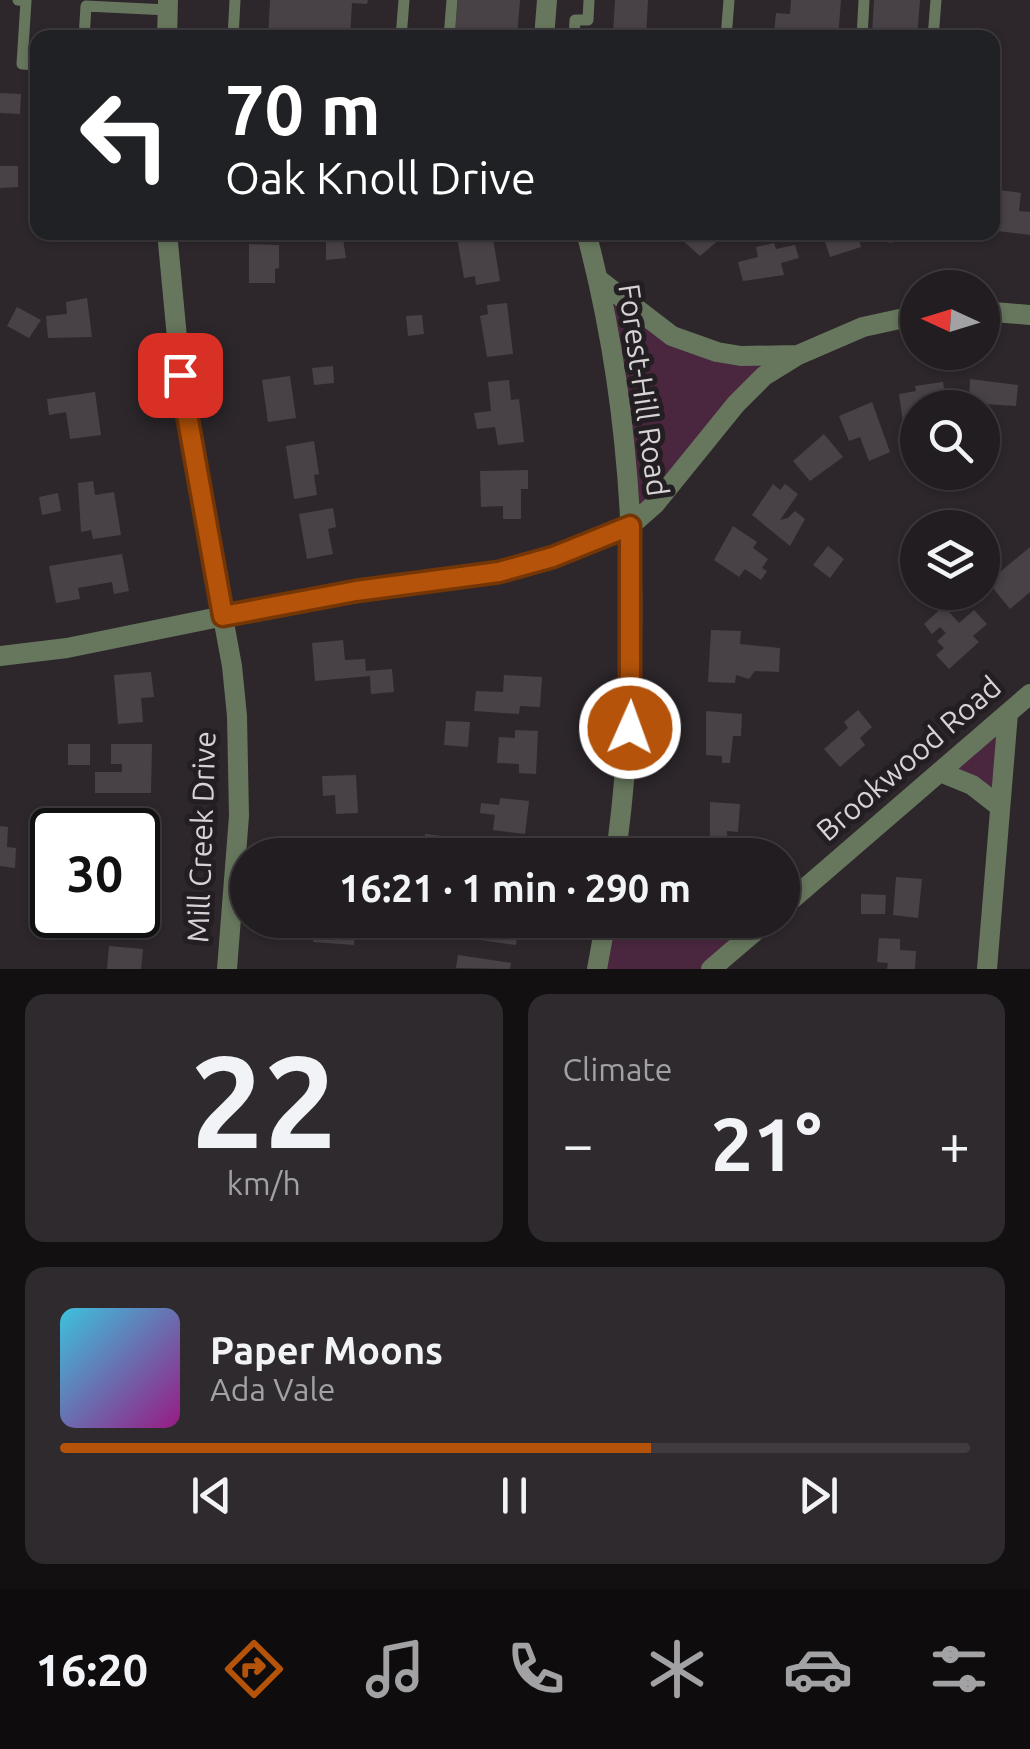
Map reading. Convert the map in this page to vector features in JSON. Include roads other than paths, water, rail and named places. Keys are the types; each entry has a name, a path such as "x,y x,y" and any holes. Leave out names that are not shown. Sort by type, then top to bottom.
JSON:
{"street":[{"path":"545,30 547,0"},
{"path":"166,30 168,5"},
{"name":"Mill Creek Drive","path":"168,240 183,402 232,666 240,816 227,969"},
{"name":"Forest-Hill Road","path":"588,240 599,280 615,386 630,526 630,728 618,838"},
{"path":"599,280 655,325 694,345 741,356 798,354"},
{"path":"1000,313 1030,316"},
{"path":"0,656 67,648 356,591 499,572 553,557 630,526 655,504 736,404 764,376 798,354 862,327 900,319"},
{"name":"Brookwood Road","path":"800,893 1030,694"},
{"path":"987,969 1008,713"},
{"path":"940,772 972,785 999,806"},
{"path":"596,969 602,938"},
{"path":"711,969 747,938"}],"lane":[{"path":"18,0 26,0 22,64 30,64"},
{"path":"233,30 235,0"},
{"path":"402,30 404,0"},
{"path":"450,30 452,0"},
{"path":"574,30 575,20 588,20 589,0"},
{"path":"727,30 729,0"},
{"path":"862,30 864,0"},
{"path":"934,30 936,0"},
{"path":"84,30 86,6 168,5"}]}
